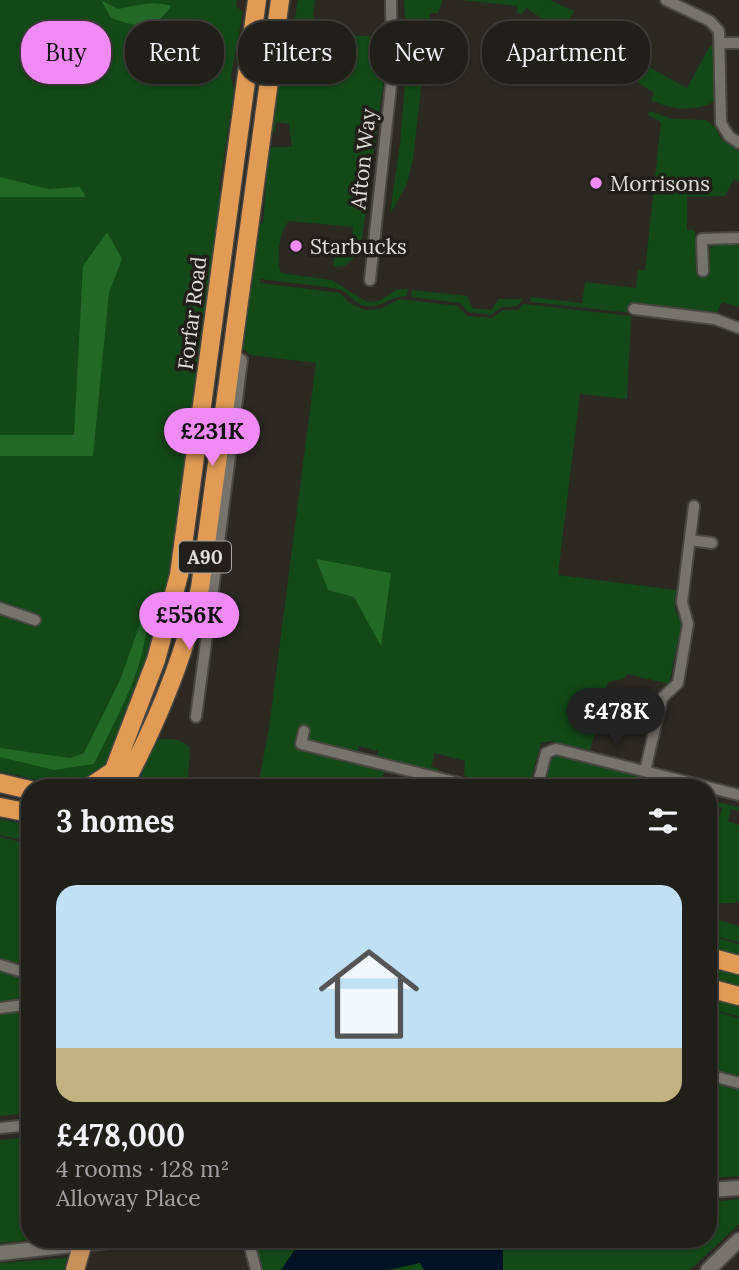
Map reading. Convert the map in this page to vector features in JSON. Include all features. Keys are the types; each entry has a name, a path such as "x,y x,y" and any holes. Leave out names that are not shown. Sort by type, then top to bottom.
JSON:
{"highway":[{"name":"Forfar Road","path":"115,779 145,694 179,575 257,0"},
{"name":"A90","path":"137,779 141,753 206,589 232,353 280,0"},
{"name":"A90","path":"117,779 141,753"},
{"path":"0,783 21,788"},
{"path":"0,807 21,811"},
{"path":"717,959 739,965"},
{"path":"717,990 739,996"}],"main road":[{"path":"75,1270 81,1248"}],"street":[{"name":"Afton Way","path":"370,280 392,76 391,0"},
{"path":"666,0 710,21 719,31 721,122 729,136 739,143"},
{"path":"720,43 739,43"},
{"path":"703,271 702,239 739,238"},
{"path":"634,309 715,319 739,328"},
{"path":"645,771 662,698 678,682 688,624 682,602 694,506"},
{"path":"690,540 712,543"},
{"path":"196,717 206,589"},
{"path":"0,608 35,620"},
{"path":"304,732 301,744 443,779"},
{"path":"540,779 550,749 678,779"},
{"path":"717,789 739,794"},
{"path":"0,965 21,971"},
{"path":"0,1008 21,1005"},
{"path":"717,1077 739,1083"},
{"path":"0,1128 21,1126"},
{"path":"717,1189 739,1188"},
{"path":"708,1270 739,1240"},
{"path":"0,1253 35,1248"},
{"path":"250,1248 256,1270"}],"green space":[{"path":"0,0 237,0 236,6 243,12 241,21 238,21 238,39 231,76 234,90 219,189 223,206 169,591 161,601 150,659 110,762 93,779 33,779 0,771"},
{"path":"101,0 118,9 152,3 171,6 156,21 125,23 111,18"},
{"path":"298,0 315,0 313,15 315,21 294,21"},
{"path":"404,0 443,0 438,13 430,13 429,21 405,21"},
{"path":"461,0 550,0 574,11 569,21 546,21 526,8 522,14 517,13 517,6"},
{"path":"356,36 370,36 370,84 383,84 360,253 344,266 333,267 335,250 350,251 353,227 289,221 279,246 279,261 281,273 332,280 367,302 379,301 396,290 408,289 407,296 365,306 338,289 260,279 260,283 340,293 351,304 365,310 381,309 399,299 458,306 467,316 492,318 503,310 518,310 524,304 631,316 627,399 580,394 558,575 676,590 675,610 682,621 669,684 627,674 624,679 608,682 590,750 551,741 541,743 531,779 477,779 464,776 465,761 435,753 431,767 439,769 438,773 377,758 378,751 359,746 357,753 306,740 299,730 295,747 394,771 393,774 384,772 382,779 259,779 269,728 316,363 250,355 240,346 255,229 263,222 267,175 263,170 264,155 272,147 292,147 289,124 276,122 275,133 268,124 274,84 356,84"},
{"path":"710,46 713,46 714,102 690,108 675,108 651,100 654,93 640,84 650,84 650,68 687,88"},
{"path":"405,84 422,84 413,159 407,184 390,214"},
{"path":"650,111 672,119 706,120 715,127 721,139 739,151 739,182 734,179 725,196 687,197 687,230 695,230 696,272 710,272 710,248 715,245 739,244 739,307 722,302 717,312 633,302 632,313 531,302 531,297 582,303 585,282 636,288 638,270 645,270 661,122 648,115"},
{"path":"0,177 48,189 80,187 86,197 0,197"},
{"path":"107,232 122,259 109,293 93,456 0,456 0,435 74,435 83,266"},
{"path":"412,290 467,296 472,308 491,310 499,299 522,299 518,306 502,307 491,315 468,312 460,303 411,297"},
{"path":"316,559 391,573 381,646 354,597 328,590"},
{"path":"147,604 144,646 138,666 94,764 54,770 0,757 0,748 70,758 84,753 120,680"},
{"path":"173,739 187,745 190,749 187,779 141,779 155,741"},
{"path":"557,756 651,779 546,779 551,759"},
{"path":"717,802 739,807 739,811 731,809 728,821 739,825 739,901 735,903 717,903 717,826 722,808 717,806"},
{"path":"0,819 18,823 21,828 21,840 0,835"},
{"path":"0,837 21,842 21,964 0,959"},
{"path":"717,920 739,926 739,942 717,937"},
{"path":"717,938 739,944 739,959 717,954"},
{"path":"717,966 739,972 739,990 717,985"},
{"path":"0,969 21,976 21,1002 0,1005"},
{"path":"717,997 739,1002 739,1016 717,1011"},
{"path":"21,1012 21,1114 0,1116 0,1014"},
{"path":"717,1012 739,1018 739,1077 717,1072"},
{"path":"717,1084 739,1090 739,1176 717,1177"},
{"path":"21,1138 21,1241 0,1243 0,1140"},
{"path":"739,1199 739,1224 717,1245 717,1201"},
{"path":"255,1248 713,1248 690,1270 260,1270"},
{"path":"67,1258 64,1270 0,1270 0,1263"}],"water":[{"path":"296,1248 503,1248 503,1270 424,1270 420,1263 388,1270 281,1270"}],"place":[{"name":"Morrisons","path":"596,183"},
{"name":"Starbucks","path":"296,246"}]}
